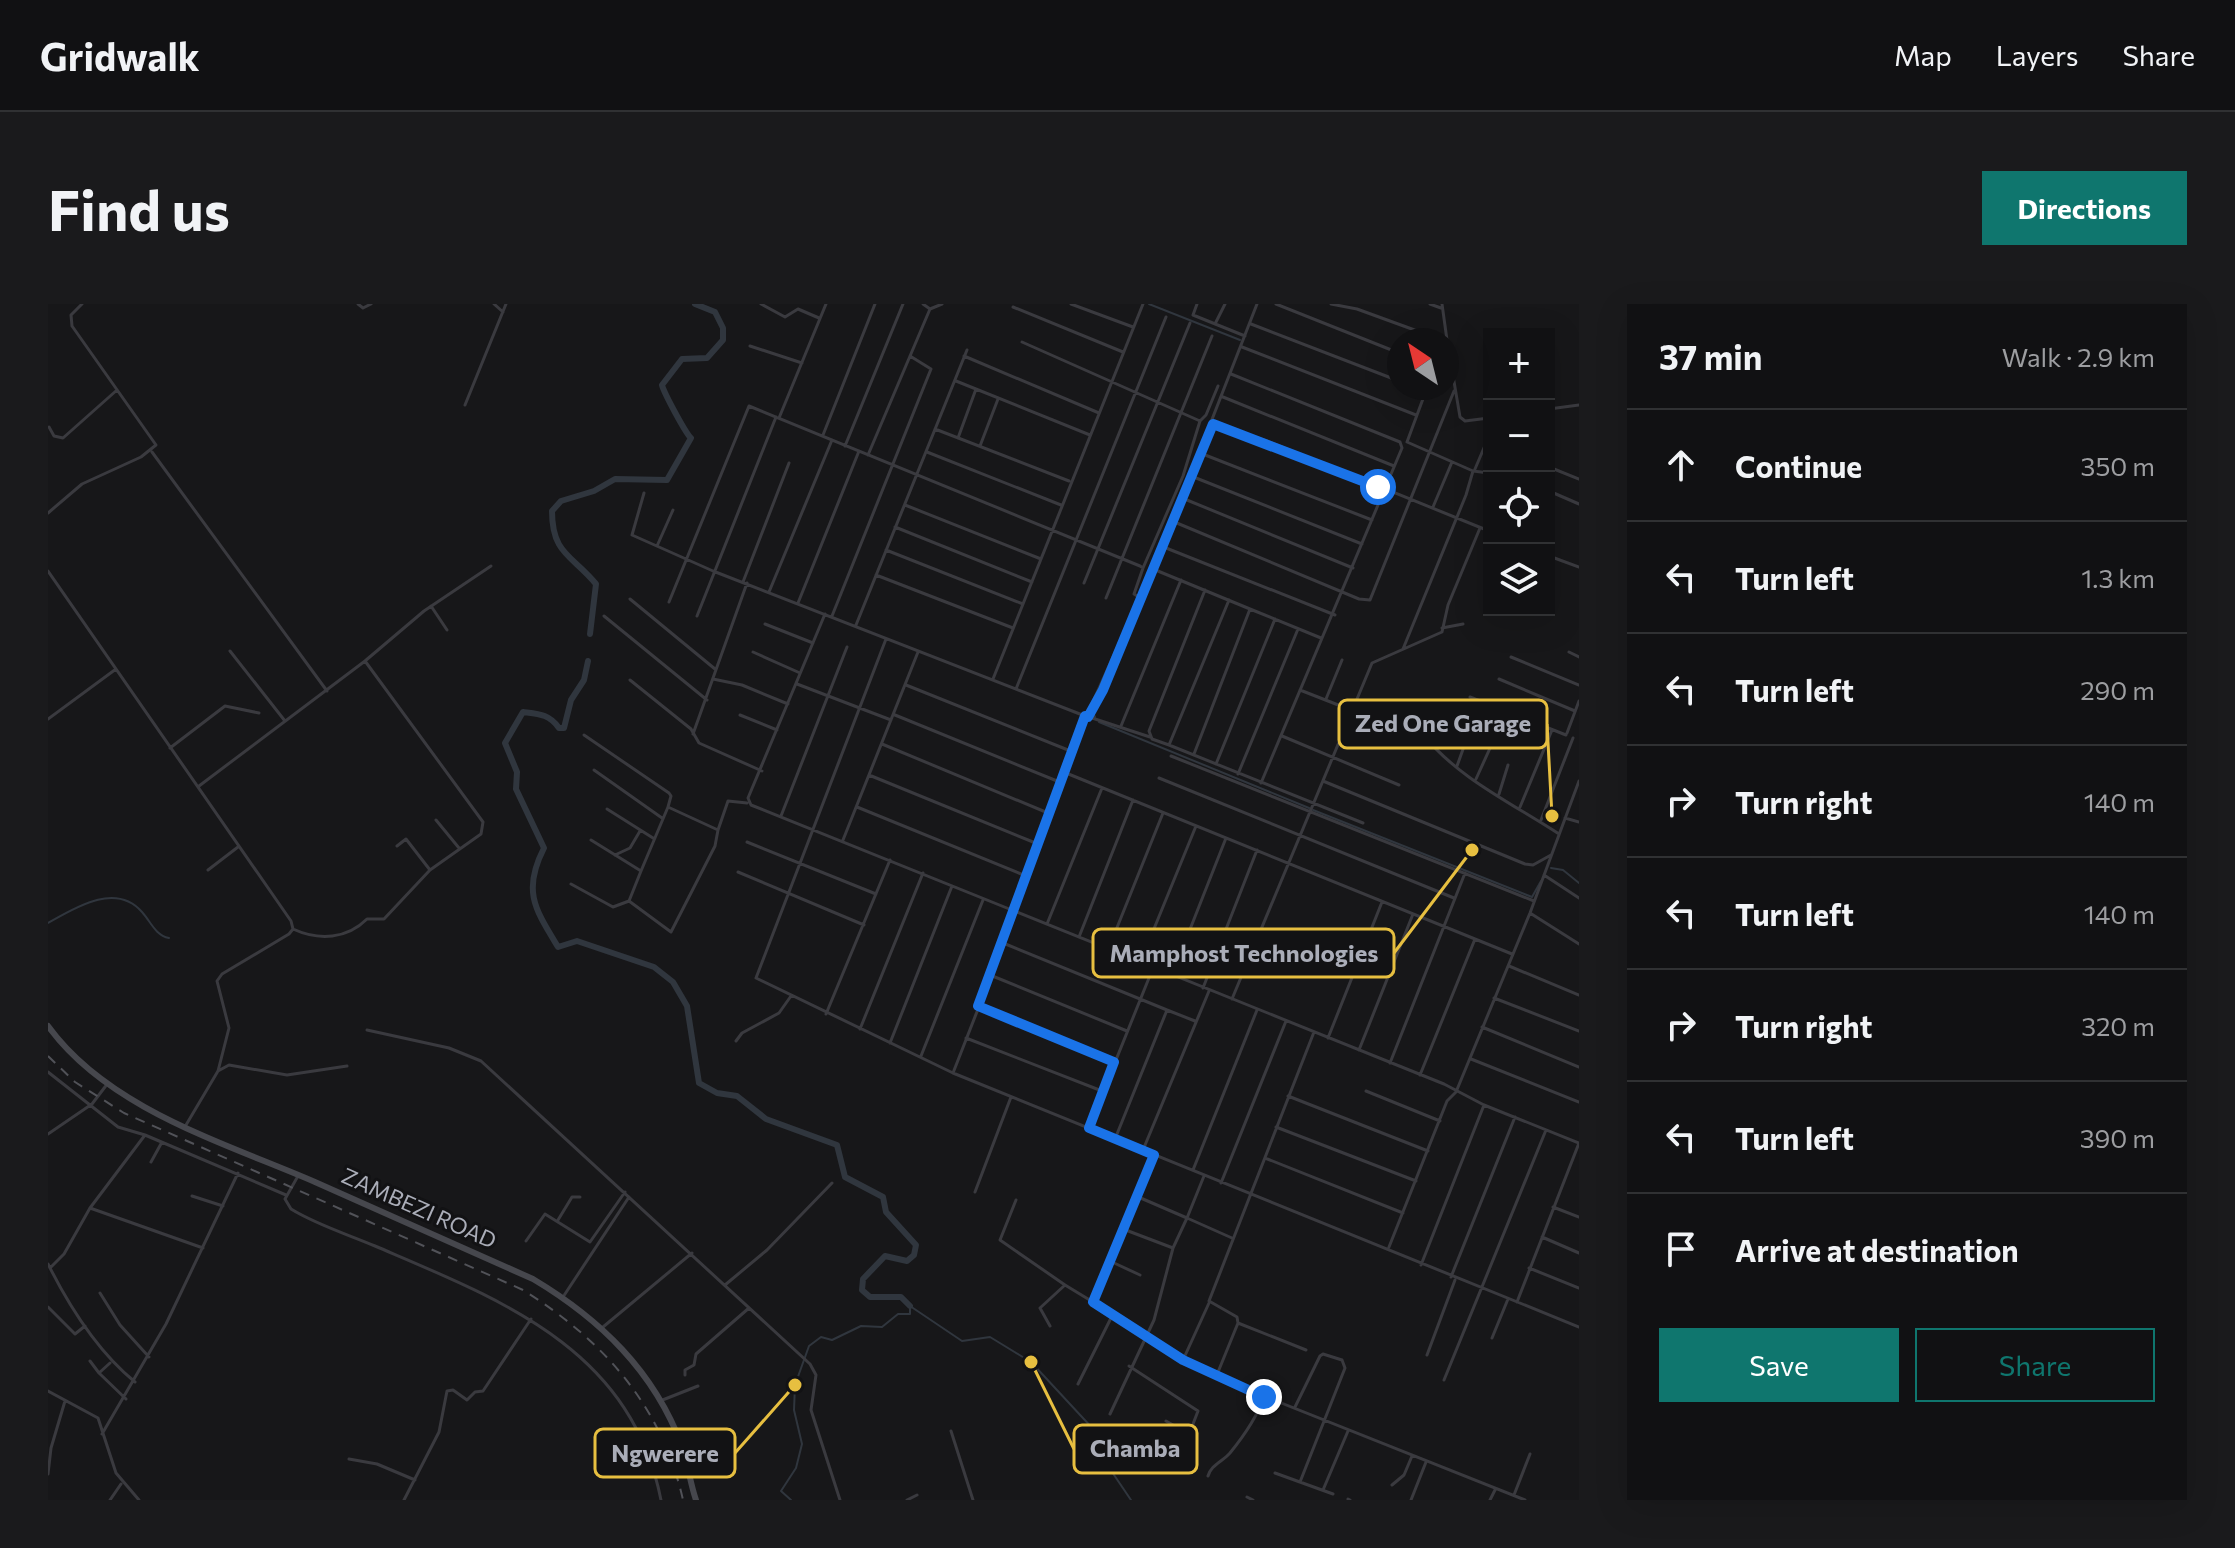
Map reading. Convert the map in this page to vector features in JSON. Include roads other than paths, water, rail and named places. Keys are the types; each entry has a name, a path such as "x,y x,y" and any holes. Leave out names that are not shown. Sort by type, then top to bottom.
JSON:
{"main road":[{"name":"ZAMBEZI ROAD","path":"48,1026 82,1063 185,1125 533,1279 563,1297 603,1327 623,1347 660,1401 683,1448 696,1500"}],"street":[{"path":"48,513 82,484 151,451 155,441 70,322 71,315 82,304"},
{"path":"358,304 363,308 371,304"},
{"path":"494,304 503,312"},
{"path":"465,405 506,304"},
{"path":"761,304 785,317 794,306 819,318"},
{"path":"697,616 713,571 826,304"},
{"path":"823,435 875,304"},
{"path":"845,446 903,304"},
{"path":"923,304 930,309"},
{"path":"868,455 930,309 942,304"},
{"path":"1071,304 1133,327"},
{"path":"1085,310 1088,304"},
{"path":"993,679 1143,304"},
{"path":"1197,304 1193,315 1246,336"},
{"path":"1216,323 1225,304"},
{"path":"953,1073 1073,752 1142,599 1213,424 1257,304"},
{"path":"1276,304 1387,348"},
{"path":"1331,304 1358,306 1412,328"},
{"path":"1430,304 1442,306 1444,328"},
{"path":"1013,307 1123,352"},
{"path":"1016,689 1166,317"},
{"path":"1084,583 1190,323"},
{"path":"1251,324 1387,376"},
{"path":"1106,598 1212,336"},
{"path":"1022,342 1200,421"},
{"path":"750,346 802,363"},
{"path":"1242,347 1416,415"},
{"path":"856,626 967,350"},
{"path":"832,616 931,369 910,356"},
{"path":"964,356 1099,413"},
{"path":"1231,374 1400,442 1402,448 1335,615 1322,638 1261,783"},
{"path":"955,380 1090,435"},
{"path":"1142,599 1134,594 1143,568 1183,476 1200,421 1206,415 1218,386"},
{"path":"958,438 976,389"},
{"path":"49,427 54,436 63,438 117,390"},
{"path":"1223,397 1395,466"},
{"path":"980,446 998,399"},
{"path":"1422,400 1407,442 1484,472"},
{"path":"1172,521 1370,600 1450,400"},
{"path":"1456,400 1462,420 1483,418"},
{"path":"1555,408 1579,405"},
{"path":"669,602 747,408 823,435 1143,568"},
{"path":"1213,424 1267,441 1483,529"},
{"path":"935,429 1071,482"},
{"path":"769,592 832,440"},
{"path":"1403,649 1483,450"},
{"path":"151,451 327,691"},
{"path":"798,603 859,451"},
{"path":"926,452 1061,505"},
{"path":"1200,453 1373,521"},
{"path":"1433,507 1452,462"},
{"path":"693,734 789,463"},
{"path":"1555,469 1579,479"},
{"path":"1191,476 1363,544"},
{"path":"644,493 630,532 687,560 1087,717 1121,726 1194,754 1363,823"},
{"path":"1555,494 1579,504"},
{"path":"1182,498 1353,568"},
{"path":"905,505 1041,559"},
{"path":"657,546 673,510"},
{"path":"895,527 1032,582"},
{"path":"1232,999 1374,659 1441,633 1480,528"},
{"path":"1161,546 1335,615"},
{"path":"886,550 1023,604"},
{"path":"1555,558 1579,567"},
{"path":"199,786 327,691 431,606 491,566"},
{"path":"1153,569 1322,638"},
{"path":"48,571 286,913 293,929"},
{"path":"876,575 1013,628"},
{"path":"1121,726 1181,580"},
{"path":"1150,737 1149,731 1205,590"},
{"path":"630,599 715,669"},
{"path":"1169,745 1229,600"},
{"path":"431,606 447,630"},
{"path":"1194,754 1250,609"},
{"path":"750,804 748,798 762,771 825,614"},
{"path":"604,616 707,700"},
{"path":"1216,764 1275,619"},
{"path":"765,624 813,643"},
{"path":"1442,628 1463,624"},
{"path":"1238,774 1298,629"},
{"path":"886,639 755,975 826,1014 953,1073 1389,1248 1394,1255 1579,1327"},
{"path":"781,816 847,647"},
{"path":"230,651 285,721"},
{"path":"753,652 800,673"},
{"path":"843,840 918,652"},
{"path":"1569,652 1579,657"},
{"path":"1511,657 1579,685"},
{"path":"1326,699 1342,660"},
{"path":"185,1125 218,1071 229,1028 228,1012 217,981 222,974 293,929 330,937 354,932 367,919 380,921 430,870 481,834 483,822 365,661"},
{"path":"48,719 116,669"},
{"path":"713,679 742,685 788,704"},
{"path":"1499,679 1575,711"},
{"path":"630,680 691,729 699,743 762,771"},
{"path":"796,684 891,720"},
{"path":"905,685 1073,752"},
{"path":"1300,690 1351,710"},
{"path":"1470,697 1579,740"},
{"path":"1566,735 1579,701"},
{"path":"1457,766 1480,702"},
{"path":"170,748 225,706 259,713"},
{"path":"1476,779 1506,713"},
{"path":"893,714 1062,783"},
{"path":"740,715 778,730"},
{"path":"1520,807 1552,730"},
{"path":"1343,732 1374,745"},
{"path":"571,884 613,907 629,901 671,796 584,735"},
{"path":"1424,735 1439,753 1559,834"},
{"path":"1282,736 1399,785"},
{"path":"1540,821 1573,738"},
{"path":"882,744 1050,814"},
{"path":"1171,756 1534,901"},
{"path":"1499,794 1508,765"},
{"path":"594,770 662,818"},
{"path":"1066,773 1512,954"},
{"path":"869,775 1038,844"},
{"path":"1159,778 1454,898"},
{"path":"1323,781 1525,864 1533,865 1551,855"},
{"path":"1389,1248 1447,1101 1456,1092 1530,913 1579,783"},
{"path":"1047,924 1102,788"},
{"path":"629,901 671,932 715,846 731,798 843,840 1579,1143 1517,1302"},
{"path":"1079,937 1133,800"},
{"path":"668,807 718,830"},
{"path":"857,807 1026,876"},
{"path":"607,809 653,838"},
{"path":"1108,950 1163,813"},
{"path":"1565,818 1579,822"},
{"path":"436,820 460,849"},
{"path":"1140,963 1196,826"},
{"path":"615,855 630,848 640,830"},
{"path":"1172,975 1226,838"},
{"path":"397,846 406,839 430,870"},
{"path":"591,840 641,871"},
{"path":"747,842 876,894"},
{"path":"208,870 238,847"},
{"path":"1203,988 1257,850"},
{"path":"826,1014 890,860"},
{"path":"738,872 864,925"},
{"path":"860,1029 923,873"},
{"path":"1390,1063 1465,873"},
{"path":"1544,875 1579,898"},
{"path":"890,1043 952,885"},
{"path":"921,1056 984,898"},
{"path":"1328,1038 1382,902"},
{"path":"1530,913 1579,944"},
{"path":"1359,1050 1413,914"},
{"path":"1420,1075 1475,939"},
{"path":"1003,943 1196,1022"},
{"path":"1508,966 1579,995"},
{"path":"1089,1128 1153,968"},
{"path":"990,975 1127,1031"},
{"path":"1143,1150 1209,991"},
{"path":"736,1041 742,1033 779,1013 791,996"},
{"path":"1494,998 1579,1031"},
{"path":"978,1006 1114,1062"},
{"path":"1115,1139 1167,1010"},
{"path":"1193,1170 1258,1010"},
{"path":"1221,1183 1286,1021"},
{"path":"1482,1027 1579,1067"},
{"path":"367,1030 475,1056 810,1364 816,1372 811,1410 840,1500"},
{"path":"1183,1360 1209,1303 1249,1193 1314,1032"},
{"path":"966,1038 1102,1091"},
{"path":"1469,1059 1579,1102"},
{"path":"218,1071 229,1065 287,1075 347,1066"},
{"path":"48,1072 118,1127 145,1135 286,1195"},
{"path":"48,1134 92,1104 109,1082"},
{"path":"1366,1091 1440,1121"},
{"path":"1288,1096 1428,1151"},
{"path":"975,1192 1011,1097"},
{"path":"1421,1265 1484,1105"},
{"path":"1427,1355 1515,1117"},
{"path":"1276,1127 1416,1181"},
{"path":"1444,1380 1546,1130"},
{"path":"135,1382 111,1362 61,1292 49,1266 64,1254 90,1208 145,1135"},
{"path":"151,1162 162,1142"},
{"path":"1093,1302 1154,1155"},
{"path":"1264,1157 1403,1213"},
{"path":"102,1434 149,1357 238,1173"},
{"path":"298,1175 286,1195 286,1203 298,1213 531,1318 574,1350 614,1396 645,1448 661,1500"},
{"path":"1110,1414 1165,1288 1173,1248 1204,1175"},
{"path":"725,1285 767,1250 832,1183"},
{"path":"526,1241 542,1215 558,1220 590,1242 625,1192"},
{"path":"192,1196 223,1206"},
{"path":"563,1297 629,1196"},
{"path":"1136,1196 1232,1238"},
{"path":"558,1220 572,1197 580,1197"},
{"path":"1016,1200 1000,1240 1183,1360 1264,1397 1525,1500"},
{"path":"1553,1207 1579,1217"},
{"path":"90,1208 203,1248"},
{"path":"1123,1229 1173,1248"},
{"path":"1541,1237 1579,1253"},
{"path":"603,1327 692,1253"},
{"path":"1112,1262 1140,1275"},
{"path":"1529,1268 1579,1288"},
{"path":"1050,1326 1039,1310 1065,1285"},
{"path":"100,1293 120,1325 149,1357"},
{"path":"1492,1338 1508,1299"},
{"path":"1209,1303 1237,1317 1238,1323 1216,1377"},
{"path":"48,1307 75,1334 85,1326"},
{"path":"685,1375 685,1370 694,1365 696,1354 749,1308"},
{"path":"1078,1384 1113,1314"},
{"path":"404,1500 439,1432 447,1391 453,1390 467,1400 475,1392 484,1390 531,1318"},
{"path":"1238,1323 1306,1350"},
{"path":"1294,1408 1317,1360 1323,1354 1342,1360 1345,1368 1300,1482"},
{"path":"90,1361 126,1399"},
{"path":"99,1373 111,1362"},
{"path":"1129,1366 1196,1407 1197,1417 1176,1464 1167,1462 1151,1450"},
{"path":"660,1401 698,1386"},
{"path":"48,1391 93,1413 122,1483 139,1500"},
{"path":"1208,1476 1209,1470 1230,1452 1258,1412 1264,1397"},
{"path":"48,1474 50,1446 65,1401"},
{"path":"1166,1421 1189,1434"},
{"path":"1323,1490 1349,1429"},
{"path":"951,1431 973,1500"},
{"path":"1514,1495 1530,1454"},
{"path":"1392,1485 1404,1475 1412,1456"},
{"path":"349,1459 377,1464 415,1480"},
{"path":"1411,1500 1426,1462"},
{"path":"1275,1473 1333,1494"},
{"path":"110,1500 122,1483"},
{"path":"1490,1500 1495,1490"},
{"path":"907,1500 917,1495"},
{"path":"1247,1497 1253,1500"}],"waterway":[{"path":"590,634 596,584 560,545 552,511 561,501 594,491 615,479 667,480 691,438 662,385 682,359 707,358 723,340 723,328 715,312 695,304"},
{"path":"1149,304 1240,340"},
{"path":"1139,595 1186,483"},
{"path":"1090,707 1138,600"},
{"path":"588,661 584,680 571,700 564,728 559,728 543,716 523,712 505,743 517,772 516,789 544,848 537,863 533,888 543,922 558,947 577,941 654,967 673,982 687,1006 699,1083 717,1093 737,1096 766,1119 837,1145 845,1177 883,1197 886,1212 916,1245 914,1255 907,1261 885,1256 863,1279 862,1290 870,1297 901,1297 910,1306"},
{"path":"1093,713 1095,717"},
{"path":"1099,722 1309,808"},
{"path":"1313,810 1532,897 1541,881"},
{"path":"1551,868 1563,870 1579,883"},
{"path":"48,923 96,900 120,899 132,903 157,931 169,938"},
{"path":"791,1500 781,1491 796,1468 802,1444 794,1410 795,1385 809,1346 821,1337 832,1340 861,1326 882,1327 898,1314 910,1314 910,1306 962,1341 990,1337 1031,1362 1107,1444 1112,1454 1110,1469 1131,1500"}],"railway":[{"path":"48,1056 75,1082 124,1113 523,1290 552,1310 603,1354 644,1405 673,1466 683,1500"}],"place":[{"name":"Zed One Garage","path":"1552,816"},
{"name":"Mamphost Technologies","path":"1472,850"},
{"name":"Chamba","path":"1031,1362"},
{"name":"Ngwerere","path":"795,1385"}]}
